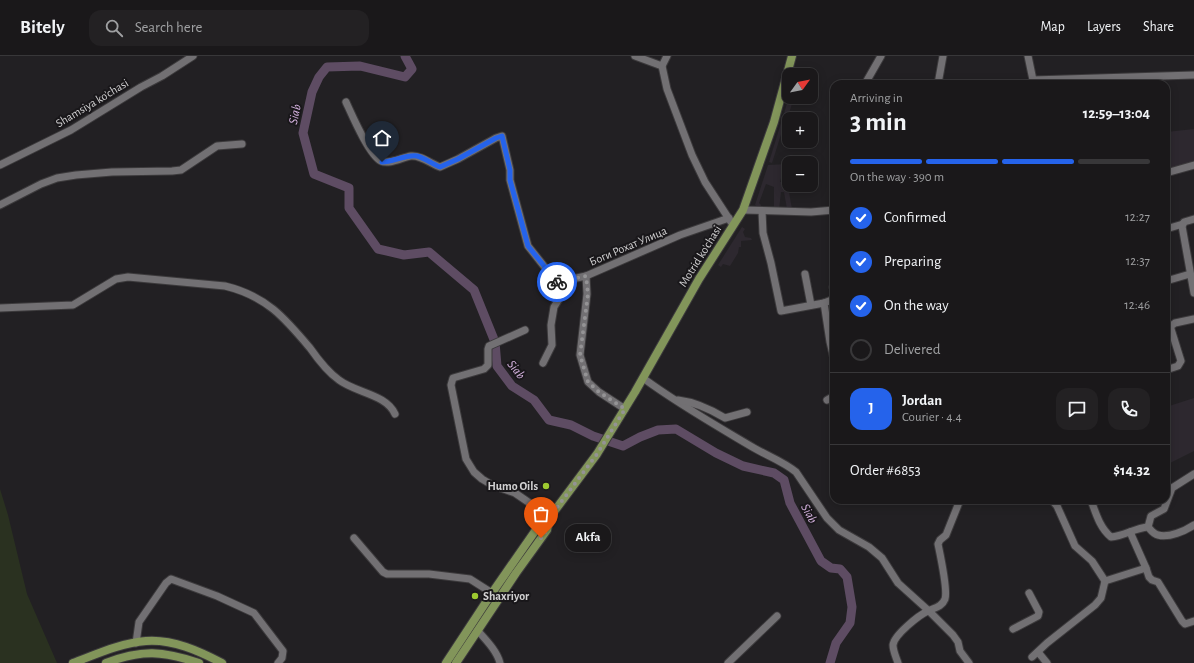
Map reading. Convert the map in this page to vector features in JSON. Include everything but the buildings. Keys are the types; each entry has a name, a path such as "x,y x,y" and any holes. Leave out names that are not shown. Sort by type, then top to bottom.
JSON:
{"main road":[{"name":"Motrid ko'chasi","path":"550,517 597,454 643,378 731,222 743,210 774,122 792,56"},
{"path":"446,663 540,524 550,517"},
{"path":"456,663 516,573 547,530 550,517"},
{"path":"73,663 112,649 136,643 158,641 182,645 222,663"},
{"path":"106,663 137,654 147,653 179,656 199,663"}],"street":[{"name":"Shamsiya ko'chasi","path":"0,165 71,130 193,56"},
{"path":"634,56 662,66"},
{"path":"667,56 662,66 667,89 692,155 705,182 731,222"},
{"path":"867,80 881,56"},
{"path":"939,80 943,56"},
{"path":"1028,56 1032,80"},
{"path":"1078,80 1194,75"},
{"name":"Боги Рохат Улица","path":"346,102 364,139 382,162 417,156 440,167 502,136 510,170 510,180 528,246 558,282 586,276 680,236 731,222"},
{"path":"0,204 57,178 76,175 181,170 217,146 242,144"},
{"path":"1170,172 1194,165"},
{"path":"743,210 811,212 830,210"},
{"path":"762,211 763,234 781,311 830,301"},
{"path":"1170,228 1183,224 1194,218"},
{"path":"1183,224 1182,226 1194,293"},
{"path":"806,274 811,305"},
{"path":"1170,279 1190,274"},
{"path":"586,276 588,294 580,355 588,382 599,392 625,409"},
{"path":"0,308 73,305 116,279 128,277 225,286 239,289 255,297 284,317 316,356 339,380 359,391 387,402 395,414"},
{"path":"543,363 552,345 551,325 554,307 571,280"},
{"path":"824,303 830,337"},
{"path":"1170,369 1178,366 1181,362 1171,329 1172,326 1175,323 1194,320"},
{"path":"525,330 493,345 488,349 488,365 484,369 458,376 453,378 451,381 466,459 474,472 492,485 515,494 550,517"},
{"path":"643,378 711,423 790,467 796,472 827,518 840,530 869,547 882,558 898,583 953,635 958,642 960,651 969,663"},
{"path":"675,400 691,401 725,418 747,412"},
{"path":"1170,493 1172,488 1194,474"},
{"path":"898,663 894,653 893,643 900,633 921,616 940,606 945,599 946,588 938,544 946,535 958,504"},
{"path":"1047,663 1035,654 1095,606 1101,598 1105,581 1092,561 1075,546 1055,504"},
{"path":"1092,504 1099,522 1111,538 1139,528 1148,527"},
{"path":"1148,527 1151,516 1164,509 1166,504"},
{"path":"1148,527 1154,533 1159,535 1179,533 1194,526"},
{"path":"1130,532 1149,577 1158,582 1182,621 1185,624 1194,622"},
{"path":"354,538 383,572 387,574 429,574 470,579 492,593"},
{"path":"1105,581 1146,568"},
{"path":"136,643 139,622 166,583 171,579 254,613 283,651 282,658 278,663"},
{"path":"1013,629 1038,616 1039,612 1028,593"},
{"path":"728,663 777,616"},
{"path":"478,631 495,652 500,663"}],"shaded area":[{"path":"787,104 792,104 789,112 784,112"},
{"path":"782,120 782,131 772,163 769,162"},
{"path":"1194,129 1194,163 1171,169 1170,132"},
{"path":"782,164 780,182 782,182 782,192 779,210 774,209 774,187 766,184 759,203 761,205 760,208 755,205 768,165"},
{"path":"784,192 789,192 792,209 787,209"},
{"path":"742,227 745,229 743,232 745,237 751,238 752,240 741,241 741,247 739,247 738,253 730,266 723,264 721,267 718,265"},
{"path":"1194,398 1194,451 1170,463 1170,406"}],"green space":[{"path":"0,489 8,515 27,594 57,663 0,663"}],"waterway":[{"name":"Siab","path":"405,56 412,69 405,77 360,66 327,67 319,77 312,92 303,133 314,174 349,188 349,208 378,249 404,255 429,252 474,290 495,342 497,366 512,386 534,400 549,420 571,425 593,436 623,446 658,430 676,429 716,453 743,466 774,473 784,480 790,503 821,561 831,568 840,569 847,577 852,607 850,623 836,643 830,663"}],"way so far":[{"path":"541,538 547,530 550,517 597,454 625,409 599,392 588,382 580,355 588,294 586,276 557,282"}],"place":[{"name":"Humo Oils","path":"546,486"},
{"name":"Akfa","path":"541,538"},
{"name":"Shaxriyor","path":"475,596"}],"route":[{"path":"382,162 417,156 440,167 502,136 510,170 510,180 528,246 557,282"}]}
